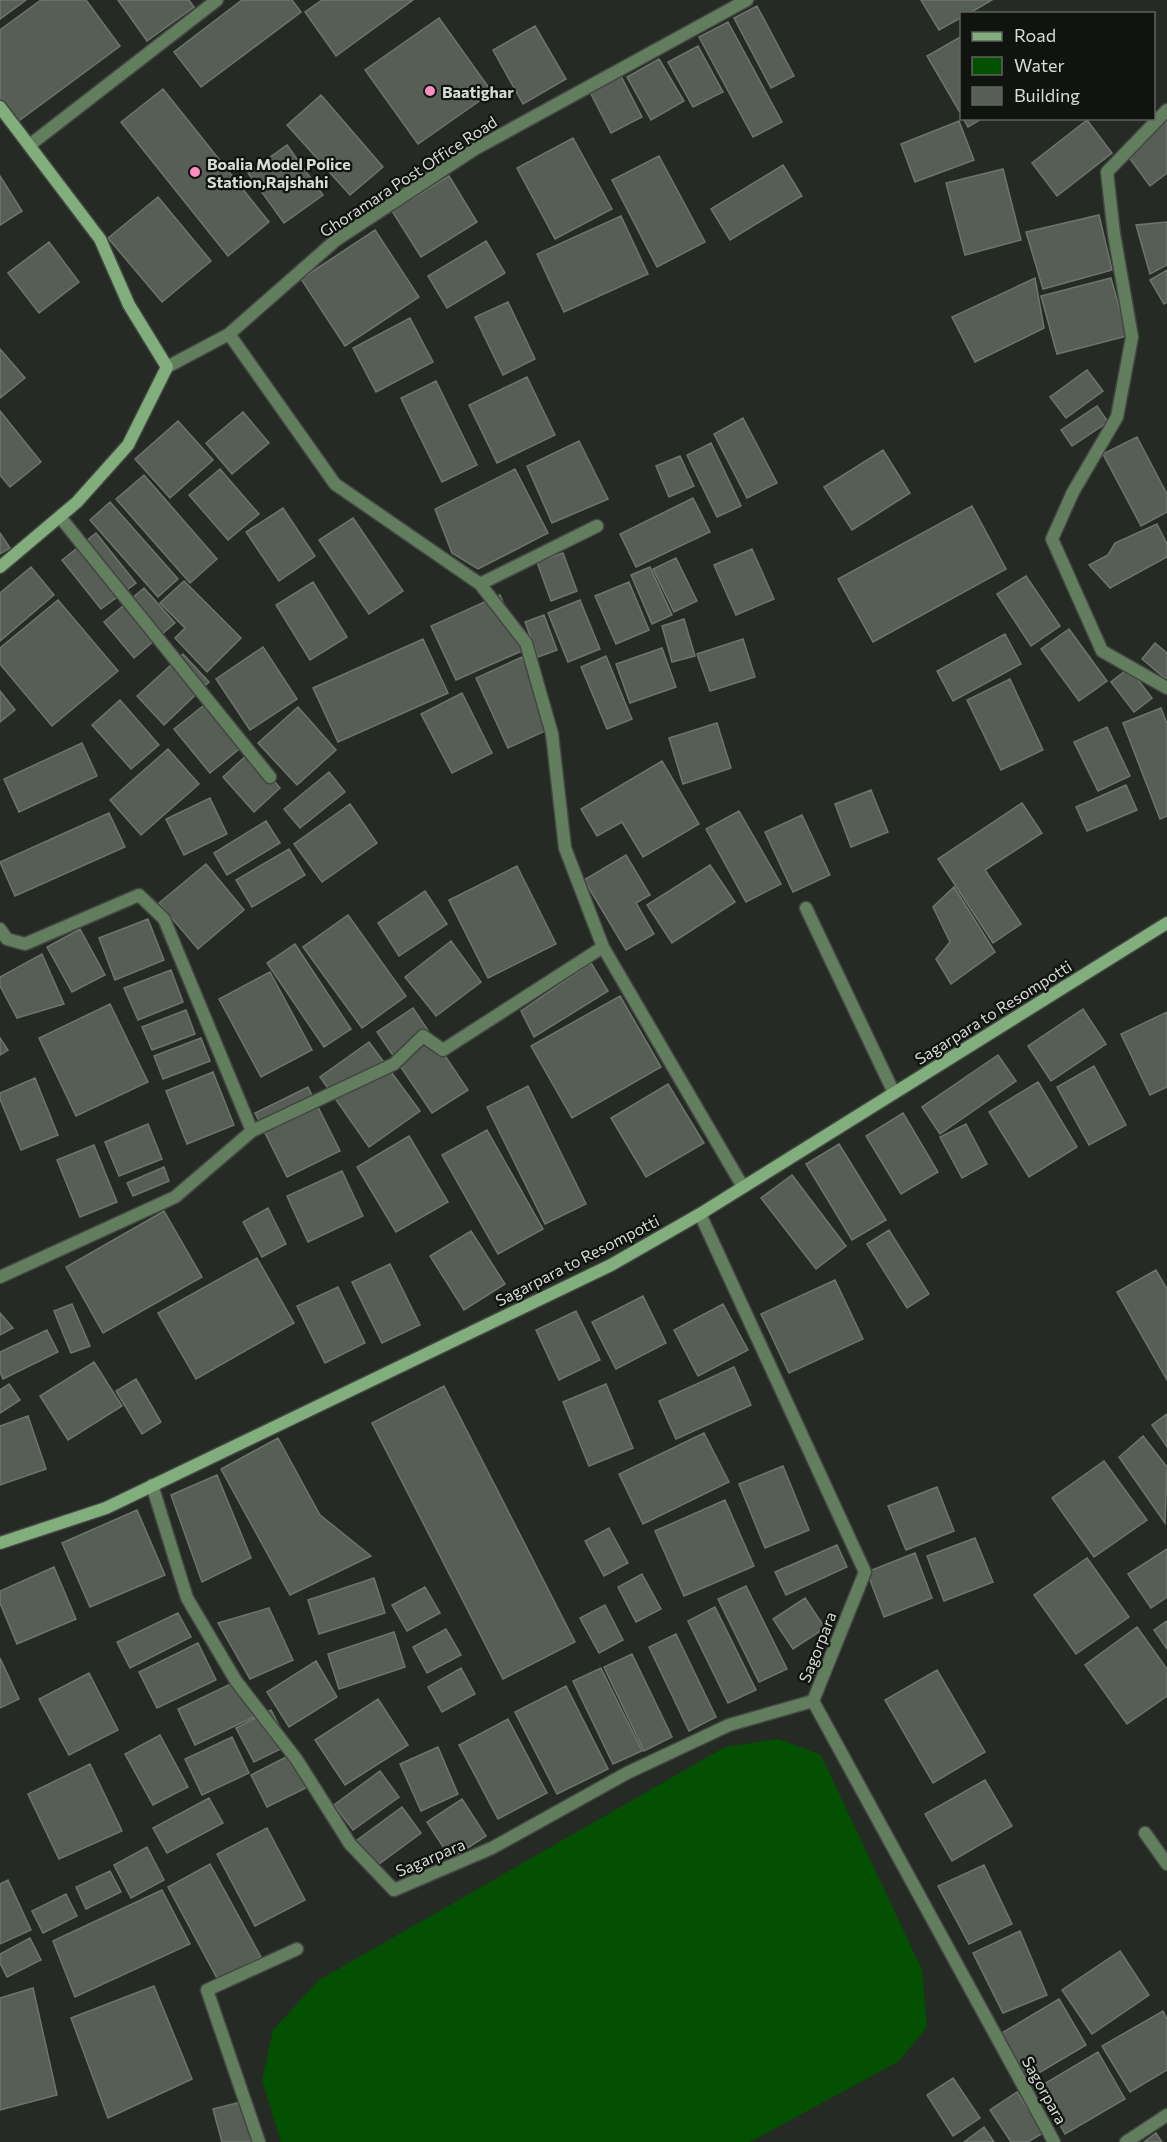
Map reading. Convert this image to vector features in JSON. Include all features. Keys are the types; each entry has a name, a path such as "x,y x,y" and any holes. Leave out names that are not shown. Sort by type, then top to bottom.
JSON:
{"main road":[{"path":"0,107 31,144 100,239 129,305 167,367 128,445 60,516 0,567"},
{"name":"Sagarpara to Resompotti","path":"0,1543 106,1508 611,1265 700,1214 1167,923"}],"street":[{"path":"31,144 217,0"},
{"name":"Ghoramara Post Office Road","path":"167,367 229,334 336,240 475,149 747,0"},
{"path":"1167,110 1107,172 1114,234 1132,337 1117,417 1073,492 1052,539 1102,651 1167,688"},
{"path":"229,334 336,484 480,584 526,643 552,735 565,848 603,947 743,1187"},
{"path":"60,516 270,777"},
{"path":"480,584 597,526"},
{"path":"0,929 7,939 25,944 140,895 148,900 164,920 252,1131"},
{"path":"806,908 894,1093"},
{"path":"0,1277 175,1197 252,1131 394,1064 423,1036 442,1050 603,947"},
{"name":"Sagorpara","path":"700,1214 865,1572 813,1701 1054,2142"},
{"name":"Sagarpara","path":"152,1485 188,1598 236,1681 297,1760 350,1844 394,1890 492,1848 627,1773 729,1725 813,1701"},
{"path":"1145,1833 1167,1864"},
{"path":"259,2142 207,1990 297,1949"},
{"path":"1126,2142 1167,2115"}],"water":[{"path":"779,1739 821,1755 922,1970 927,2027 899,2061 750,2142 281,2142 262,2080 273,2030 319,1980 725,1747"}],"building":[{"path":"0,0 26,0 0,19"},
{"path":"41,0 86,0 120,46 16,123 0,102 0,30"},
{"path":"118,0 189,0 194,7 147,41"},
{"path":"242,0 292,0 301,12 201,87 174,52"},
{"path":"322,0 413,0 336,56 305,12"},
{"path":"921,0 992,0 971,12 960,12 960,18 939,30"},
{"path":"757,6 794,76 771,88 734,18"},
{"path":"439,18 492,92 418,144 365,70"},
{"path":"728,22 782,122 753,137 699,37"},
{"path":"535,26 566,79 523,104 493,50"},
{"path":"960,37 960,113 927,56"},
{"path":"698,46 723,92 693,107 668,62"},
{"path":"659,59 684,101 651,120 627,77"},
{"path":"621,76 642,117 611,133 590,92"},
{"name":"Boalia Model Police Station,Rajshahi","path":"163,89 269,222 228,256 121,122"},
{"path":"321,95 383,167 350,195 287,125"},
{"path":"1167,116 1167,173 1150,186 1122,148"},
{"path":"964,120 980,120 968,127"},
{"path":"1087,120 1112,153 1057,196 1032,163"},
{"path":"959,121 974,160 915,182 901,144"},
{"path":"573,138 612,209 555,239 517,168"},
{"path":"287,145 323,195 284,223 248,173"},
{"path":"659,156 705,242 657,267 612,180"},
{"path":"783,165 802,196 730,240 711,209"},
{"path":"1003,169 1021,240 965,255 946,183"},
{"path":"0,176 22,211 0,225"},
{"path":"449,176 477,222 421,257 392,211"},
{"path":"158,197 211,261 162,302 108,238"},
{"path":"1099,215 1112,270 1043,289 1026,232"},
{"path":"621,216 648,274 564,312 537,254"},
{"path":"1167,222 1167,265 1150,274 1136,225"},
{"path":"375,230 419,297 345,346 301,279"},
{"path":"486,241 505,273 447,308 428,276"},
{"path":"49,242 79,282 39,313 8,273"},
{"path":"1167,270 1167,302 1164,304 1150,280"},
{"path":"1035,278 1044,328 975,362 952,317"},
{"path":"1111,278 1127,336 1057,354 1041,296"},
{"path":"508,302 535,359 503,375 475,317"},
{"path":"410,318 433,362 376,392 353,348"},
{"path":"0,349 25,378 0,398"},
{"path":"1087,370 1103,391 1066,418 1050,397"},
{"path":"527,377 555,435 497,463 469,405"},
{"path":"436,381 477,465 442,482 401,398"},
{"path":"1097,406 1108,422 1072,446 1061,430"},
{"path":"0,411 41,462 10,487 0,475"},
{"path":"243,412 269,443 232,474 206,443"},
{"path":"743,418 777,483 747,498 714,434"},
{"path":"178,421 213,460 170,498 135,459"},
{"path":"1137,437 1167,494 1167,512 1141,526 1103,454"},
{"path":"579,441 608,499 552,523 527,466"},
{"path":"711,443 741,506 717,517 687,455"},
{"path":"883,450 910,493 852,530 824,487"},
{"path":"680,456 694,486 669,497 656,466"},
{"path":"220,469 259,514 228,540 189,495"},
{"path":"515,469 548,533 478,569 452,553 435,509"},
{"path":"144,475 217,559 190,583 116,499"},
{"path":"693,498 710,532 636,567 620,534"},
{"path":"110,502 178,579 158,597 90,520"},
{"path":"972,506 1006,569 873,642 838,579"},
{"path":"283,508 315,556 279,581 246,532"},
{"path":"353,518 403,591 369,614 319,540"},
{"path":"1157,524 1167,544 1167,557 1110,588 1089,565 1108,555 1115,543"},
{"path":"0,533 10,548 0,554"},
{"path":"96,533 136,583 101,609 62,560"},
{"path":"752,549 774,599 736,615 714,565"},
{"path":"563,553 577,591 551,601 537,562"},
{"path":"676,558 697,601 674,612 653,569"},
{"path":"31,567 54,595 0,641 0,593"},
{"path":"650,567 672,615 652,624 631,575"},
{"path":"1026,576 1060,626 1031,646 997,594"},
{"path":"184,581 241,638 207,672 175,638 185,628 160,603"},
{"path":"313,582 347,637 310,660 276,605"},
{"path":"629,582 649,630 616,644 595,596"},
{"path":"144,588 175,623 134,658 104,622"},
{"path":"500,595 524,650 456,680 431,626"},
{"path":"58,600 118,671 52,726 0,664 0,648"},
{"path":"580,600 600,649 568,662 548,613"},
{"path":"544,615 557,650 538,657 525,622"},
{"path":"684,619 695,656 672,662 662,626"},
{"path":"1069,629 1107,681 1079,701 1041,649"},
{"path":"1005,634 1021,664 953,701 937,671"},
{"path":"423,639 448,693 338,742 313,688"},
{"path":"743,639 755,677 710,691 697,654"},
{"path":"1155,643 1167,653 1167,680 1142,659"},
{"path":"263,647 297,699 250,730 216,679"},
{"path":"662,648 676,687 630,703 616,664"},
{"path":"183,654 209,682 164,725 137,696"},
{"path":"606,656 632,719 607,729 581,667"},
{"path":"522,657 554,727 508,748 476,678"},
{"path":"1129,668 1152,698 1134,712 1111,682"},
{"path":"1010,679 1043,750 1001,770 967,700"},
{"path":"0,691 15,710 0,722"},
{"path":"462,693 492,753 452,773 421,714"},
{"path":"213,698 249,741 210,773 174,729"},
{"path":"120,700 159,745 131,769 92,725"},
{"path":"298,707 336,750 297,785 258,743"},
{"path":"1161,708 1167,724 1167,816 1160,819 1123,723"},
{"path":"717,723 731,768 683,784 669,738"},
{"path":"1107,727 1130,776 1098,791 1074,742"},
{"path":"82,743 97,776 19,812 4,779"},
{"path":"168,749 199,784 141,835 110,800"},
{"path":"249,753 280,788 254,812 223,777"},
{"path":"662,761 699,824 643,857 622,822 597,836 581,809"},
{"path":"329,772 345,792 300,828 284,809"},
{"path":"1126,785 1137,810 1087,831 1076,807"},
{"path":"871,790 888,832 851,847 835,804"},
{"path":"210,798 227,834 184,855 166,819"},
{"path":"1022,803 1042,833 985,870 1021,924 993,943 938,859"},
{"path":"350,804 377,843 322,882 294,844"},
{"path":"739,811 781,884 746,902 706,829"},
{"path":"109,813 125,847 15,896 0,862"},
{"path":"802,815 830,875 793,892 765,832"},
{"path":"266,821 280,843 227,875 214,853"},
{"path":"289,849 305,875 252,907 236,880"},
{"path":"626,855 650,895 636,903 654,934 626,950 584,880"},
{"path":"206,864 244,910 198,949 159,903"},
{"path":"710,865 735,902 672,943 647,905"},
{"path":"517,866 556,944 488,978 449,900"},
{"path":"954,887 995,952 951,984 936,959 950,942 933,907"},
{"path":"425,891 447,924 399,956 378,923"},
{"path":"348,915 406,996 362,1028 303,947"},
{"path":"148,919 164,960 115,980 99,938"},
{"path":"80,929 105,975 72,992 47,947"},
{"path":"451,941 481,982 436,1016 405,977"},
{"path":"295,944 351,1029 324,1047 267,963"},
{"path":"42,954 64,1004 17,1018 0,986 0,977"},
{"path":"591,963 608,991 534,1037 521,1011"},
{"path":"171,970 183,1002 138,1020 124,988"},
{"path":"270,972 312,1050 261,1077 219,999"},
{"path":"620,996 661,1067 572,1118 531,1046"},
{"path":"110,1004 148,1082 76,1116 39,1038"},
{"path":"413,1008 468,1090 432,1113 377,1032"},
{"path":"1083,1009 1106,1044 1051,1081 1028,1046"},
{"path":"186,1010 195,1034 152,1050 142,1027"},
{"path":"1167,1012 1167,1087 1150,1095 1121,1034"},
{"path":"0,1038 8,1050 0,1055"},
{"path":"201,1038 210,1061 163,1079 154,1056"},
{"path":"369,1042 420,1111 369,1147 320,1077"},
{"path":"998,1055 1016,1081 940,1134 922,1107"},
{"path":"1094,1066 1126,1125 1089,1145 1057,1087"},
{"path":"213,1072 234,1125 187,1144 166,1091"},
{"path":"35,1078 58,1135 21,1150 0,1099 0,1093"},
{"path":"1038,1082 1077,1147 1029,1177 989,1112"},
{"path":"668,1084 704,1143 646,1177 611,1118"},
{"path":"528,1086 586,1204 545,1224 487,1107"},
{"path":"308,1087 340,1151 287,1177 255,1113"},
{"path":"903,1113 938,1172 901,1194 866,1136"},
{"path":"148,1124 162,1159 119,1176 105,1142"},
{"path":"966,1124 987,1164 962,1178 940,1137"},
{"path":"487,1130 543,1229 498,1254 442,1155"},
{"path":"409,1136 448,1202 396,1232 357,1167"},
{"path":"839,1144 886,1220 852,1240 806,1164"},
{"path":"94,1145 117,1202 80,1217 57,1160"},
{"path":"164,1167 169,1181 133,1196 127,1183"},
{"path":"342,1171 363,1216 308,1242 287,1196"},
{"path":"792,1175 846,1246 816,1269 761,1198"},
{"path":"268,1208 286,1244 262,1257 243,1222"},
{"path":"164,1211 202,1277 103,1333 66,1267"},
{"path":"889,1230 929,1294 907,1308 867,1244"},
{"path":"471,1231 505,1284 464,1310 430,1256"},
{"path":"257,1258 294,1323 196,1379 158,1313"},
{"path":"390,1264 420,1325 382,1343 352,1282"},
{"path":"1156,1270 1167,1289 1167,1380 1117,1292"},
{"path":"835,1280 863,1339 789,1373 761,1314"},
{"path":"338,1287 365,1343 325,1363 297,1306"},
{"path":"643,1296 666,1343 616,1369 592,1322"},
{"path":"72,1304 90,1346 71,1353 54,1311"},
{"path":"723,1304 748,1350 698,1376 674,1330"},
{"path":"576,1311 600,1360 559,1380 536,1330"},
{"path":"0,1313 13,1328 0,1335"},
{"path":"47,1330 58,1352 3,1379 0,1372 0,1352"},
{"path":"94,1362 122,1406 68,1440 40,1396"},
{"path":"734,1367 751,1405 676,1439 659,1401"},
{"path":"136,1379 161,1422 142,1434 116,1391"},
{"path":"9,1384 20,1400 0,1413 0,1390"},
{"path":"606,1384 633,1448 589,1466 563,1402"},
{"path":"444,1386 575,1642 503,1679 372,1423"},
{"path":"1167,1414 1167,1447 1152,1425"},
{"path":"28,1416 46,1469 0,1485 0,1426"},
{"path":"704,1433 729,1482 643,1524 619,1474"},
{"path":"1143,1436 1167,1467 1165,1523 1119,1457"},
{"path":"278,1438 320,1515 371,1556 290,1595 221,1469"},
{"path":"1104,1461 1147,1520 1094,1557 1052,1498"},
{"path":"783,1466 809,1530 765,1548 739,1484"},
{"path":"217,1475 251,1558 202,1582 171,1495"},
{"path":"937,1487 954,1531 906,1550 888,1506"},
{"path":"725,1500 754,1566 684,1596 655,1531"},
{"path":"137,1510 165,1575 90,1607 62,1543"},
{"path":"609,1528 628,1563 604,1576 585,1541"},
{"path":"975,1538 993,1582 944,1601 927,1556"},
{"path":"837,1545 847,1567 786,1595 775,1572"},
{"path":"1167,1549 1167,1597 1151,1608 1128,1574"},
{"path":"915,1553 932,1598 884,1617 867,1572"},
{"path":"1087,1558 1129,1617 1076,1654 1034,1595"},
{"path":"54,1567 76,1619 17,1644 0,1603 0,1591"},
{"path":"642,1574 661,1609 636,1622 618,1587"},
{"path":"374,1578 385,1613 319,1634 308,1600"},
{"path":"746,1586 787,1669 759,1682 718,1599"},
{"path":"425,1587 440,1613 407,1631 392,1605"},
{"path":"805,1598 825,1628 793,1649 773,1619"},
{"path":"605,1605 623,1640 599,1653 580,1618"},
{"path":"715,1607 756,1690 728,1703 688,1621"},
{"path":"269,1608 293,1660 250,1679 218,1623"},
{"path":"178,1613 191,1637 130,1668 117,1642"},
{"path":"1167,1621 1167,1649 1154,1630"},
{"path":"1137,1627 1167,1669 1167,1696 1127,1724 1085,1665"},
{"path":"446,1629 461,1655 427,1673 413,1647"},
{"path":"394,1632 405,1667 339,1689 328,1654"},
{"path":"676,1634 716,1717 689,1731 649,1647"},
{"path":"198,1643 216,1680 157,1708 139,1672"},
{"path":"632,1654 672,1737 644,1751 604,1667"},
{"path":"0,1658 19,1699 0,1708"},
{"path":"316,1661 337,1697 289,1727 267,1692"},
{"path":"461,1668 475,1694 442,1712 428,1687"},
{"path":"601,1668 642,1751 613,1764 573,1681"},
{"path":"937,1670 985,1752 933,1783 885,1700"},
{"path":"89,1673 118,1730 69,1755 39,1699"},
{"path":"237,1681 254,1717 195,1745 178,1709"},
{"path":"566,1686 608,1769 557,1794 515,1712"},
{"path":"378,1699 408,1745 345,1785 315,1740"},
{"path":"271,1710 289,1745 254,1762 236,1728"},
{"path":"508,1719 547,1793 498,1819 459,1745"},
{"path":"160,1735 188,1787 153,1805 125,1754"},
{"path":"232,1737 249,1773 202,1795 185,1759"},
{"path":"438,1747 458,1794 421,1811 400,1764"},
{"path":"294,1753 310,1786 267,1807 251,1775"},
{"path":"90,1764 122,1831 59,1859 28,1794"},
{"path":"380,1771 399,1797 353,1830 334,1805"},
{"path":"985,1780 1012,1826 952,1861 925,1814"},
{"path":"209,1798 223,1823 167,1853 153,1828"},
{"path":"462,1799 486,1836 451,1859 427,1822"},
{"path":"402,1807 421,1833 375,1867 356,1841"},
{"path":"267,1828 305,1900 255,1926 217,1854"},
{"path":"147,1847 164,1880 131,1898 114,1865"},
{"path":"210,1864 261,1957 218,1980 168,1887"},
{"path":"984,1865 1012,1924 969,1944 938,1886"},
{"path":"110,1871 121,1892 86,1909 76,1887"},
{"path":"8,1880 31,1930 0,1944 0,1884"},
{"path":"162,1890 190,1944 75,1997 53,1941"},
{"path":"66,1894 77,1916 43,1933 32,1911"},
{"path":"1020,1931 1047,1995 1003,2013 973,1953"},
{"path":"30,1938 41,1960 7,1977 0,1963 0,1954"},
{"path":"1120,1951 1149,1995 1092,2034 1062,1990"},
{"path":"154,1986 192,2079 108,2118 71,2018"},
{"path":"33,1988 57,2095 0,2110 0,1998"},
{"path":"1059,1999 1086,2045 1027,2080 1000,2034"},
{"path":"1163,2011 1167,2019 1167,2070 1130,2092 1102,2046"},
{"path":"1098,2052 1125,2099 1065,2134 1039,2087"},
{"path":"953,2078 980,2118 953,2136 927,2095"},
{"path":"1017,2092 1043,2133 1028,2142 1011,2142 990,2110"},
{"path":"241,2102 252,2142 222,2142 213,2109"},
{"path":"984,2127 994,2142 964,2142"},
{"path":"1156,2133 1162,2142 1144,2142"}],"place":[{"name":"Baatighar","path":"430,91"},
{"name":"Boalia Model Police Station,Rajshahi","path":"195,172"}]}
